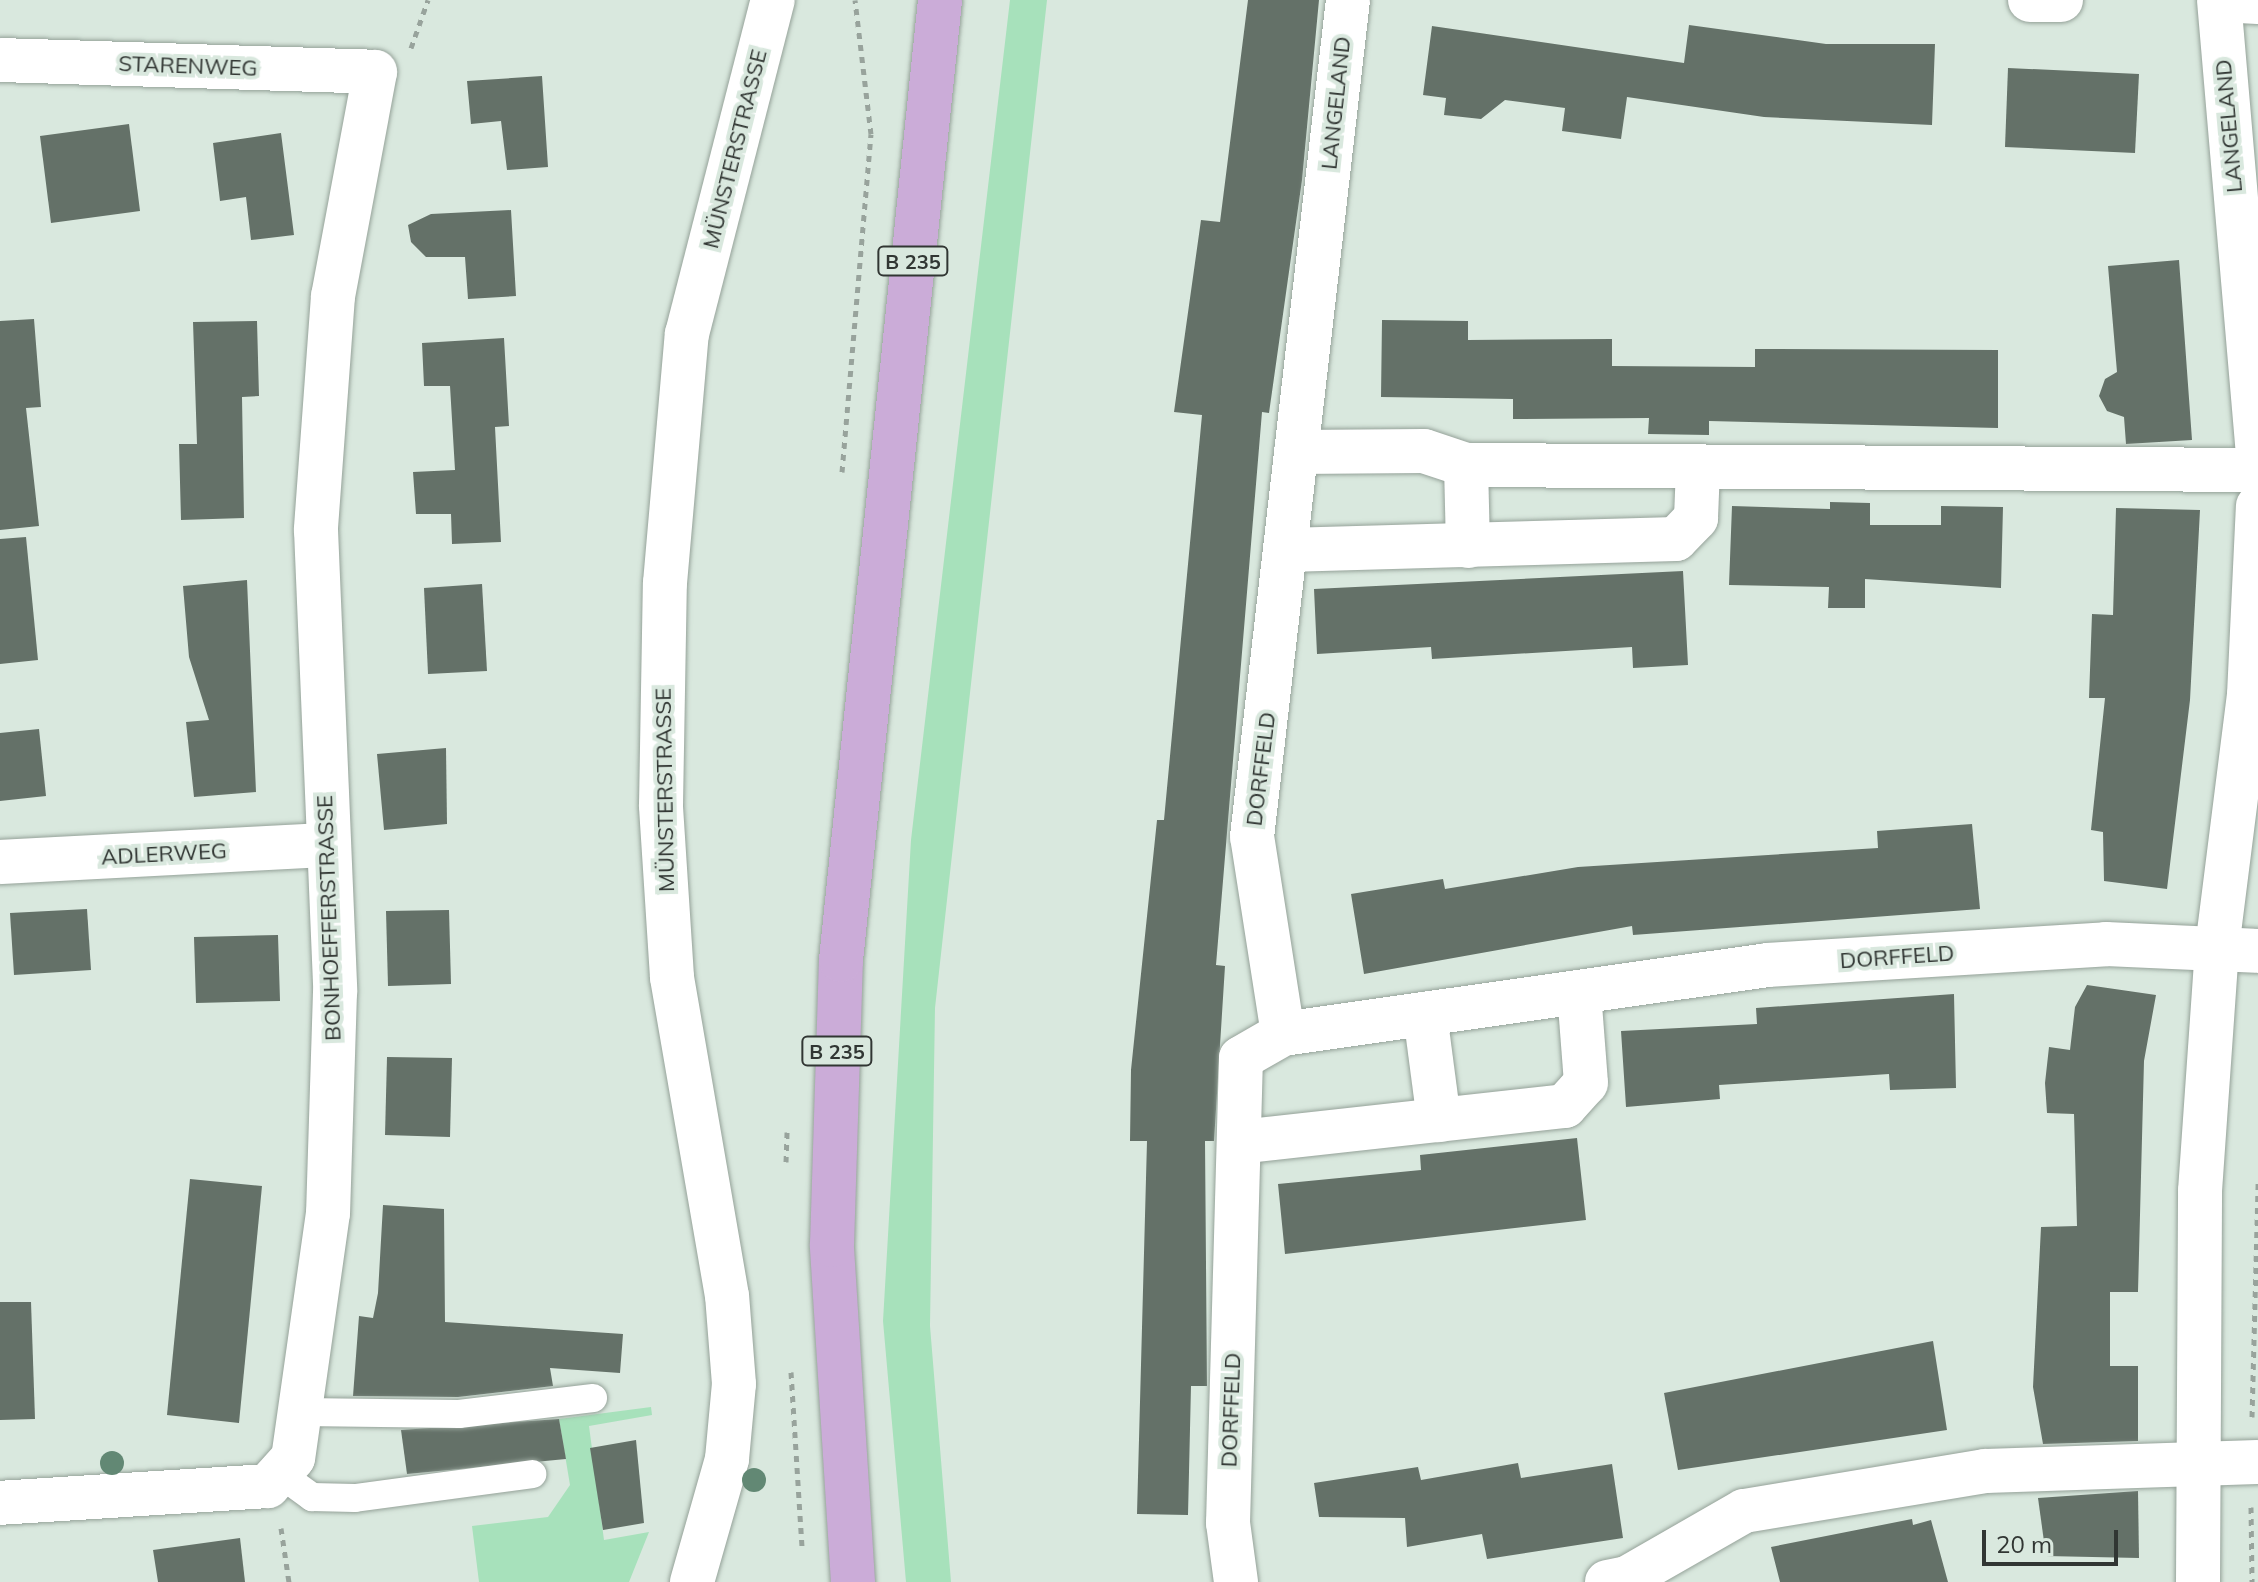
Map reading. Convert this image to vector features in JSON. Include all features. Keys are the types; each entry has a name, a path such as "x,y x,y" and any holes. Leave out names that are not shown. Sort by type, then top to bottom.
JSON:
{"main road":[{"name":"B 235","path":"853,1582 832,1245 841,960 940,0"}],"street":[{"name":"MÜNSTERSTRASSE","path":"692,1582 727,1459 734,1384 727,1296 672,977 661,805 665,583 687,334 773,0"},
{"name":"LANGELAND","path":"1325,206 1348,0"},
{"path":"2030,0 2061,0"},
{"name":"LANGELAND","path":"2258,2 2220,0 2258,451"},
{"name":"STARENWEG","path":"0,60 388,65"},
{"name":"BONHOEFFERSTRASSE","path":"280,1494 302,1412 328,1213 335,992 316,530 333,296 388,65"},
{"name":"DORFFELD","path":"1283,1034 1252,837 1325,206"},
{"path":"1296,452 1424,451 1466,465 1698,469 2258,470"},
{"path":"1466,465 1468,546"},
{"path":"1286,550 1676,539 1696,518 1698,469"},
{"path":"2198,1582 2200,1191 2238,949 2258,506"},
{"name":"ADLERWEG","path":"0,862 327,845"},
{"name":"DORFFELD","path":"1236,1582 1228,1523 1241,1058 1283,1034 1767,965 2106,944 2238,949"},
{"path":"1239,1142 1565,1106 1586,1083 1579,992"},
{"path":"1425,1014 1439,1120"},
{"path":"1607,1582 1627,1578 1744,1511 1985,1471 2254,1462"},
{"path":"0,1503 234,1491 280,1494"}],"lane":[{"path":"302,1412 459,1414 593,1398"},
{"path":"280,1494 355,1498 532,1474"}],"path":[{"path":"388,65 411,50 428,0"},
{"path":"855,0 871,134"},
{"path":"2252,1582 2258,1182"},
{"path":"280,1494 289,1582"}],"green space":[{"path":"1010,0 1047,0 935,1008 930,1326 951,1582 906,1582 883,1321 911,840"},
{"path":"651,1407 652,1415 589,1426 604,1540 649,1532 629,1582 479,1582 472,1526 548,1517 570,1485 559,1419"}],"building":[{"path":"1248,0 1319,0 1302,180 1269,413 1262,412 1216,965 1225,966 1214,1141 1205,1141 1207,1386 1191,1386 1188,1515 1137,1514 1147,1141 1130,1141 1131,1070 1157,820 1164,820 1202,415 1174,412 1201,220 1220,222"},
{"path":"1689,25 1826,44 1935,44 1932,125 1764,117 1627,97 1621,139 1562,131 1565,108 1505,100 1481,119 1444,115 1446,98 1423,95 1432,26 1684,63"},
{"path":"2008,68 2139,74 2135,153 2005,147"},
{"path":"542,76 548,167 507,170 501,121 471,124 467,81"},
{"path":"129,124 140,211 51,223 40,136"},
{"path":"281,133 294,235 251,240 246,197 220,201 213,143"},
{"path":"511,210 516,296 468,299 465,257 426,257 411,242 408,225 431,214"},
{"path":"2179,260 2192,440 2126,444 2124,417 2107,411 2099,396 2105,379 2117,372 2108,266"},
{"path":"34,319 41,407 26,408 39,526 0,530 0,321"},
{"path":"1382,320 1468,321 1468,340 1612,339 1612,366 1755,367 1755,349 1998,350 1998,428 1709,421 1709,435 1648,434 1649,418 1513,419 1513,399 1381,397"},
{"path":"257,321 259,396 242,397 244,518 181,520 179,444 197,444 193,322"},
{"path":"504,338 509,426 495,427 501,542 452,544 451,514 416,514 413,472 455,470 450,386 424,386 422,343"},
{"path":"1830,502 1870,503 1870,525 1941,525 1941,506 2003,507 2001,588 1865,579 1865,608 1828,608 1829,587 1729,585 1732,506 1830,509"},
{"path":"2116,508 2200,510 2190,700 2167,889 2104,881 2103,832 2091,830 2105,698 2089,698 2092,614 2113,615"},
{"path":"26,537 38,660 0,664 0,539"},
{"path":"1683,571 1688,665 1633,668 1632,647 1432,659 1431,647 1317,654 1314,589"},
{"path":"247,580 256,792 194,797 186,722 209,720 189,657 183,586"},
{"path":"482,584 487,671 428,674 424,588"},
{"path":"39,729 46,796 0,801 0,733"},
{"path":"446,748 447,824 384,830 377,754"},
{"path":"1972,824 1980,909 1633,935 1632,926 1364,974 1351,894 1443,879 1445,889 1578,867 1878,848 1877,831"},
{"path":"87,909 91,970 14,975 10,913"},
{"path":"449,910 451,984 388,986 386,911"},
{"path":"278,935 280,1001 196,1003 194,937"},
{"path":"2087,985 2156,995 2144,1061 2138,1292 2110,1292 2110,1366 2138,1366 2138,1441 2043,1444 2033,1387 2041,1227 2077,1226 2074,1114 2047,1113 2045,1083 2049,1047 2070,1050 2075,1007"},
{"path":"1954,994 1956,1088 1890,1090 1889,1074 1719,1085 1720,1099 1626,1107 1621,1031 1757,1024 1756,1008"},
{"path":"387,1057 452,1058 450,1137 385,1135"},
{"path":"1577,1138 1586,1220 1285,1254 1278,1184 1421,1170 1420,1155"},
{"path":"190,1179 262,1186 239,1423 167,1415"},
{"path":"383,1205 444,1209 445,1322 623,1334 620,1373 550,1368 553,1386 458,1397 353,1396 359,1316 373,1318 378,1293"},
{"path":"0,1302 31,1302 35,1419 0,1420"},
{"path":"1933,1341 1947,1430 1678,1470 1664,1393"},
{"path":"559,1419 566,1459 407,1474 401,1430"},
{"path":"636,1440 644,1523 603,1530 590,1448"},
{"path":"1518,1463 1521,1478 1612,1464 1623,1538 1487,1559 1482,1534 1407,1547 1405,1518 1319,1517 1314,1483 1418,1467 1421,1480"},
{"path":"2138,1491 2139,1558 2046,1556 2038,1498"},
{"path":"1912,1519 1913,1525 1931,1520 1948,1582 1780,1582 1771,1547"},
{"path":"240,1538 245,1582 158,1582 153,1550"}]}
